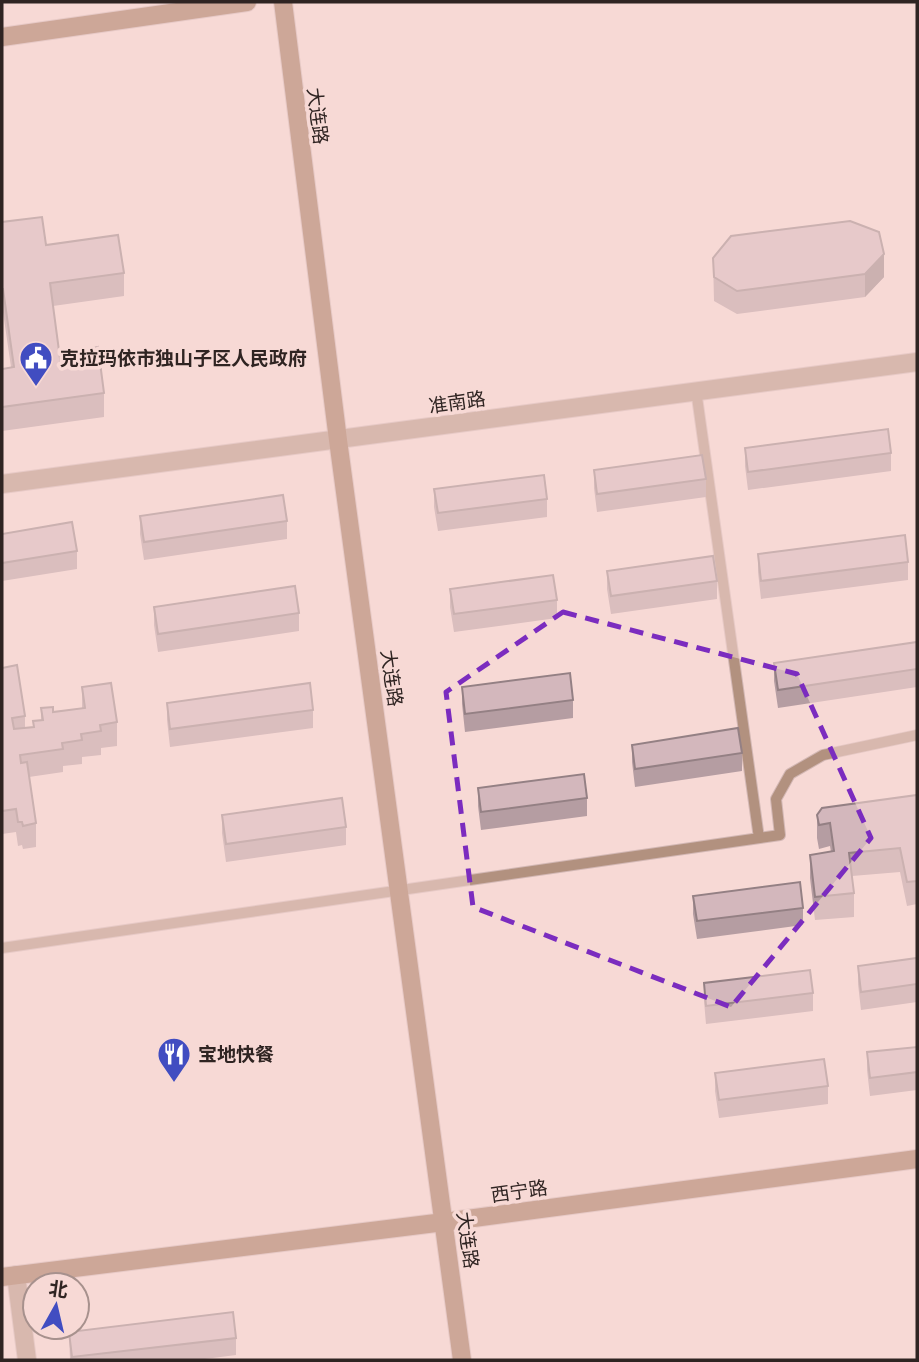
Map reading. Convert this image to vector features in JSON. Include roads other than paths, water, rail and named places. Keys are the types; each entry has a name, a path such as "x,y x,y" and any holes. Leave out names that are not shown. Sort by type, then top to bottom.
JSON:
{"street":[{"path":"2,37 247,2"},
{"name":"大连路","path":"283,2 338,440 462,1360"},
{"name":"准南路","path":"2,484 917,362"},
{"name":"西宁路","path":"9,1276 917,1159"},
{"path":"9,1276 27,1360"}],"lane":[{"path":"696,390 759,838"},
{"path":"2,948 780,835 776,799 790,774 823,755 917,735"}],"place":[{"name":"克拉玛依市独山子区人民政府","path":"36,388"},
{"name":"宝地快餐","path":"174,1084"}]}
